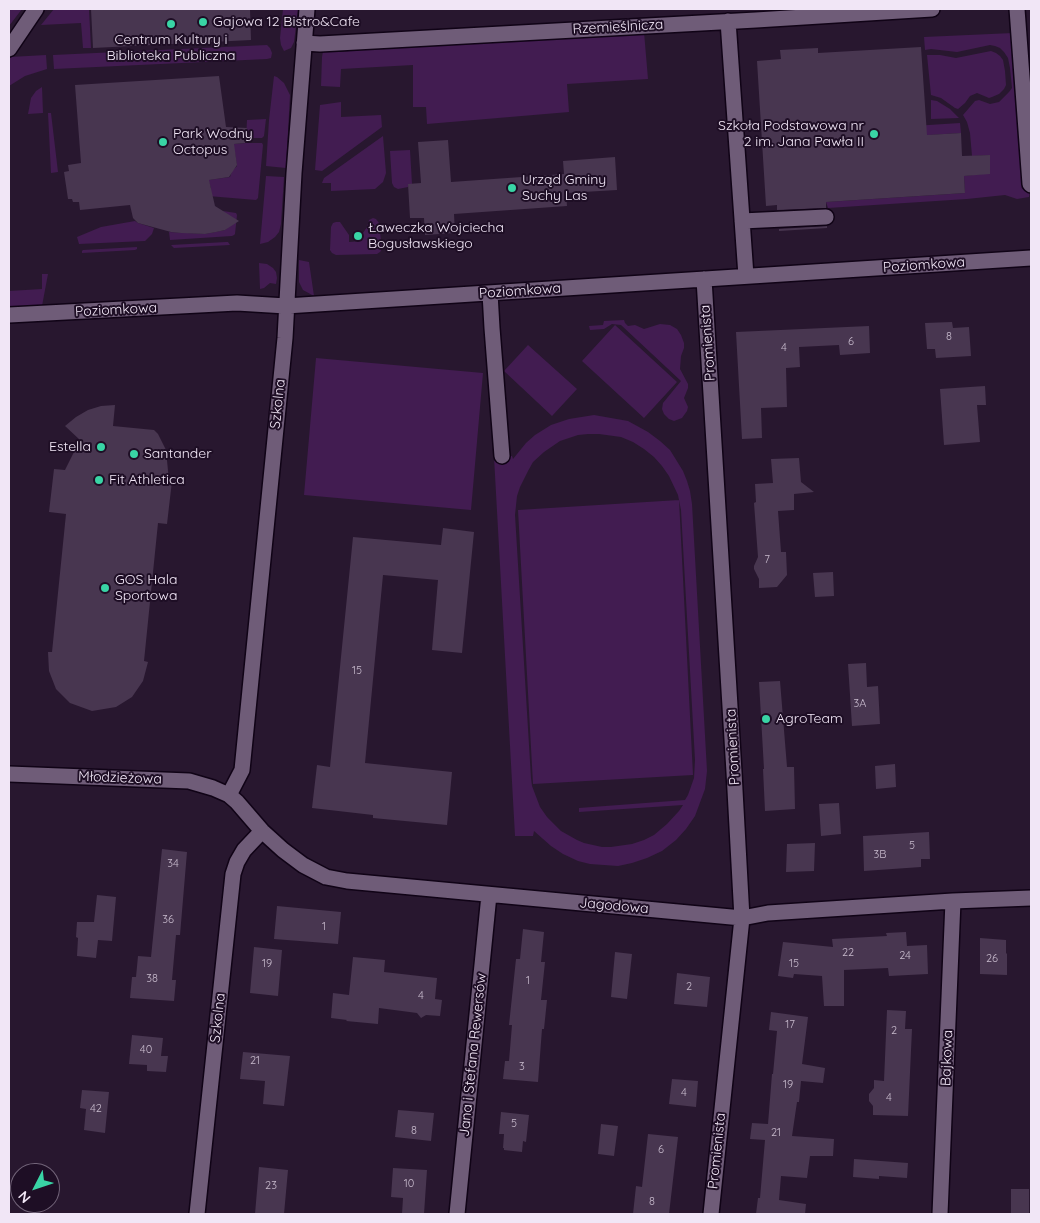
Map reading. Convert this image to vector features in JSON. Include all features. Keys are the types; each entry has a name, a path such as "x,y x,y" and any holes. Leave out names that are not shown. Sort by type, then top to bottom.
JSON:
{"street":[{"path":"9,48 36,9"},
{"name":"Szkolna","path":"229,795 242,770 284,338 307,9"},
{"name":"Rzemieślnicza","path":"304,43 320,44 932,9"},
{"path":"1017,9 1031,185"},
{"path":"728,21 746,276"},
{"path":"742,221 826,217"},
{"name":"Poziomkowa","path":"9,315 237,304 286,306 1031,258"},
{"name":"Promienista","path":"704,279 742,918 711,1214"},
{"path":"490,293 502,456"},
{"name":"Młodzieżowa","path":"9,774 189,781 229,795"},
{"name":"Jagodowa","path":"229,795 262,831 292,858 326,877 347,881 742,918 768,913 1031,898"},
{"name":"Szkolna","path":"197,1214 233,874 244,850 262,831"},
{"name":"Jana i Stefana Rewersów","path":"457,1214 489,895"},
{"name":"Bajkowa","path":"940,1214 953,901"}],"shaded area":[{"path":"9,9 22,9 9,26"},
{"path":"54,9 89,9 91,48 83,48 81,23 41,25"},
{"path":"283,9 298,9 294,42 291,48 284,51 280,38"},
{"path":"644,32 648,79 567,84 569,112 427,124 426,107 413,107 413,65 341,69 340,87 321,86 323,51 340,52 426,43"},
{"path":"1013,33 1030,190 1029,197 1017,199 1005,195 828,208 826,202 965,193 964,176 990,173 990,155 972,156 970,133 963,115 975,101 979,100 990,104 999,102 1009,92 1012,88 1008,58 1000,48 990,45 957,52 925,50 924,37"},
{"path":"267,45 272,53 271,58 267,59 54,69 53,55"},
{"path":"991,51 1003,60 1006,85 999,94 989,98 977,93 970,96 958,109 941,98 931,95 927,55 956,58"},
{"path":"46,55 47,69 25,76 9,86 10,57"},
{"path":"274,76 284,83 290,95 286,168 266,166"},
{"path":"42,87 43,113 28,114 31,98"},
{"path":"931,100 937,101 950,109 959,118 931,119"},
{"path":"341,102 341,117 381,115 382,127 322,171 315,170 320,105"},
{"path":"48,113 51,113 58,172 51,173"},
{"path":"266,119 264,136 262,138 246,138 247,120"},
{"path":"960,123 961,133 913,136 913,126"},
{"path":"383,136 386,173 383,182 375,189 331,191 331,183 322,183 324,178"},
{"path":"262,143 263,145 258,198 256,200 208,196 211,188 208,180 230,177 232,171 237,166 235,153 223,145"},
{"path":"410,150 412,184 398,189 392,183 390,151"},
{"path":"266,176 284,177 281,224 279,232 275,237 268,242 260,244"},
{"path":"223,211 236,213 237,215 234,235 170,240 169,232 205,234 225,230 232,224"},
{"path":"373,218 379,223 382,249 380,252 377,254 336,255 332,253 330,250 331,227 333,223 340,222 349,235 349,242 362,241 363,233 369,220"},
{"path":"135,221 154,228 152,234 145,241 79,244 77,237 101,227"},
{"path":"228,242 230,245 174,248 171,245"},
{"path":"137,247 135,250 82,253 83,250"},
{"path":"299,260 309,262 314,296 303,290 299,282"},
{"path":"259,263 267,264 273,268 276,272 276,284 270,283 260,289"},
{"path":"42,274 48,274 42,306 9,308 9,291 42,289"},
{"path":"624,320 628,326 635,325 644,329 660,324 670,325 677,329 681,335 684,348 680,369 688,384 684,398 688,407 682,418 674,421 669,419 662,409 663,403 681,381 621,325 612,324 604,329 590,330 589,326 603,325 604,321"},
{"path":"615,325 677,382 644,418 582,361"},
{"path":"528,345 577,389 552,416 504,371"},
{"path":"316,358 483,373 471,510 304,495"},
{"path":"594,415 628,421 648,432 670,450 683,471 692,504 707,771 705,789 695,816 676,840 662,851 647,858 618,866 578,861 551,846 534,831 533,836 515,836 494,457 512,456 513,459 535,435 551,425 569,419","holes":["599,434 621,437 644,449 662,466 678,495 681,510 695,760 694,778 685,800 579,808 579,812 683,805 667,824 654,835 632,844 611,847 584,843 561,831 540,807 532,786 515,515 520,487 533,462 560,441 578,435"]},
{"path":"679,500 693,775 533,784 518,510"}],"building":[{"name":"Centrum Kultury i Biblioteka Publiczna","path":"91,9 250,9 251,40 93,48"},
{"path":"921,47 927,135 961,133 962,156 990,155 990,174 964,176 965,193 826,202 826,208 777,210 777,205 766,206 757,61 781,59 780,50 818,48 818,53"},
{"name":"Park Wodny Octopus","path":"219,76 226,127 247,128 245,143 234,144 237,165 229,177 209,180 215,206 239,221 225,230 205,234 171,232 138,223 133,218 130,205 80,210 79,202 73,202 72,199 68,199 64,172 69,171 68,165 81,163 75,85"},
{"name":"Urząd Gminy Suchy Las","path":"448,140 451,182 564,174 563,161 615,157 617,190 566,193 567,206 454,214 455,233 425,235 424,218 410,218 408,184 421,183 418,142"},
{"path":"827,226 827,228 779,231 779,229"},
{"path":"952,322 953,328 969,327 971,356 936,358 935,349 927,349 925,323"},
{"path":"869,326 870,353 840,355 839,345 799,347 800,367 786,368 787,407 761,408 762,438 742,439 736,332"},
{"path":"985,386 986,405 977,405 980,442 944,445 940,389"},
{"name":"GOS Hala Sportowa","path":"115,405 113,426 154,430 158,434 166,450 169,481 172,481 167,524 158,523 144,661 148,662 143,681 132,697 116,707 92,711 70,703 56,689 49,671 48,652 52,652 66,514 49,512 54,469 65,470 80,440 65,426 88,410 101,406"},
{"path":"799,458 801,482 814,492 794,494 794,510 778,511 781,552 786,552 787,575 777,587 759,588 759,579 754,569 758,557 754,503 756,502 755,484 773,483 771,459"},
{"path":"443,528 474,532 462,653 432,650 438,580 383,575 365,763 452,772 447,825 373,818 373,815 312,808 317,765 330,767 353,537 441,545"},
{"path":"833,572 834,596 815,597 813,573"},
{"path":"866,663 867,687 878,686 880,724 852,726 848,664"},
{"path":"780,681 787,767 794,767 795,809 765,811 759,682"},
{"path":"895,764 896,787 876,789 875,766"},
{"path":"839,803 841,834 821,836 819,804"},
{"path":"929,832 930,859 921,859 921,867 864,871 863,836"},
{"path":"815,843 814,871 786,872 787,844"},
{"path":"162,849 187,852 180,935 176,935 172,980 176,980 174,1001 130,998 132,977 136,977 138,956 151,957"},
{"path":"97,895 116,897 112,941 98,940 96,958 77,956 77,922 94,922"},
{"path":"277,906 341,912 338,944 274,939"},
{"path":"523,929 544,932 541,962 545,962 541,1000 547,1000 544,1029 542,1029 538,1082 503,1079 505,1061 509,1061 512,1025 509,1025 516,959 520,959"},
{"path":"906,932 907,946 927,945 928,974 889,976 888,968 844,970 844,1006 824,1006 822,976 794,974 793,978 778,976 783,942 833,947 832,939 887,936 886,933"},
{"path":"980,938 1006,940 1007,975 980,974"},
{"path":"254,947 282,950 278,996 250,993"},
{"path":"615,952 632,954 627,999 611,997"},
{"path":"353,957 385,960 384,972 437,978 435,999 442,1000 440,1016 426,1015 421,1018 417,1013 379,1008 378,1024 331,1018 333,993 349,995"},
{"path":"677,973 710,977 707,1007 674,1004"},
{"path":"887,1010 906,1011 905,1029 912,1029 908,1116 873,1115 873,1106 869,1101 869,1094 874,1088 874,1080 884,1081"},
{"path":"771,1012 808,1017 802,1064 825,1068 823,1083 801,1081 792,1136 834,1139 833,1156 810,1156 807,1178 781,1176 779,1200 806,1204 805,1214 756,1214 758,1198 760,1198 765,1140 750,1139 752,1123 768,1124 777,1031 769,1030"},
{"path":"132,1035 163,1038 161,1056 168,1056 166,1072 147,1071 147,1065 129,1064"},
{"path":"243,1052 290,1056 284,1106 263,1104 265,1081 240,1079"},
{"path":"672,1079 698,1081 696,1107 669,1104"},
{"path":"82,1090 109,1092 105,1133 84,1130 86,1109 80,1108"},
{"path":"398,1110 434,1113 431,1141 395,1137"},
{"path":"501,1112 529,1115 526,1142 523,1141 522,1152 504,1150 504,1134 499,1134"},
{"path":"601,1124 618,1126 614,1156 598,1154"},
{"path":"648,1134 678,1137 669,1214 633,1214 636,1186 642,1187"},
{"path":"854,1159 908,1163 907,1178 879,1176 879,1179 853,1177"},
{"path":"259,1167 288,1170 284,1214 255,1214"},
{"path":"393,1168 427,1170 424,1214 402,1214 403,1198 391,1197"},
{"path":"1011,1189 1029,1189 1029,1214 1011,1214"}],"place":[{"name":"Gajowa 12 Bistro&Cafe","path":"203,22"},
{"name":"Centrum Kultury i Biblioteka Publiczna","path":"171,24"},
{"name":"Szkoła Podstawowa nr 2 im. Jana Pawła II","path":"874,134"},
{"name":"Park Wodny Octopus","path":"163,142"},
{"name":"Urząd Gminy Suchy Las","path":"512,188"},
{"name":"Ławeczka Wojciecha Bogusławskiego","path":"358,236"},
{"name":"Estella","path":"101,447"},
{"name":"Santander","path":"134,454"},
{"name":"Fit Athletica","path":"99,480"},
{"name":"GOS Hala Sportowa","path":"105,588"},
{"name":"AgroTeam","path":"766,719"}]}
